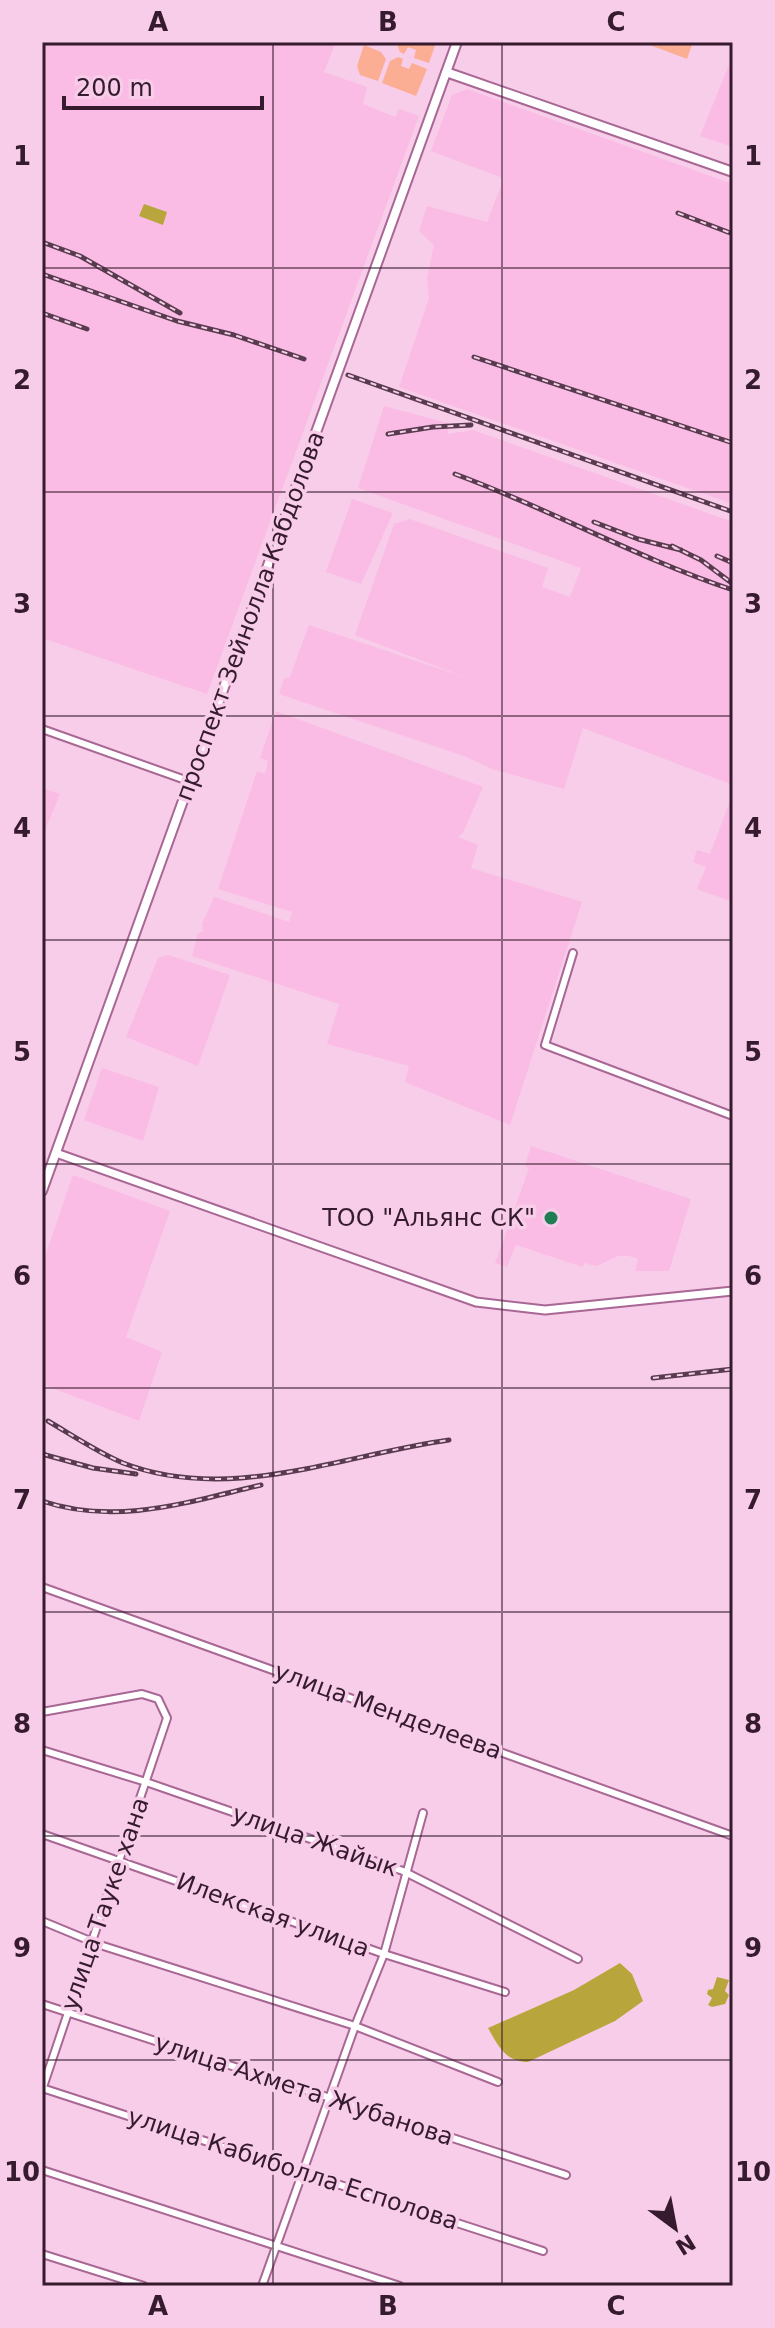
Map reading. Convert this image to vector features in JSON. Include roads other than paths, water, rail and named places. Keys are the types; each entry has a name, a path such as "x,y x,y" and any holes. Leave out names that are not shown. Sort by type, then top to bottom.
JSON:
{"main road":[{"name":"проспект Зейнолла Кабдолова","path":"42,1191 457,42"},
{"path":"446,72 733,172"}],"street":[{"path":"42,729 191,782"},
{"path":"573,953 545,1045 733,1116"},
{"path":"56,1153 476,1302 545,1310 733,1291"},
{"name":"улица Менделеева","path":"42,1587 733,1836"},
{"name":"улица Тауке хана","path":"42,1712 142,1694 158,1699 167,1718 42,2089"},
{"name":"улица Жайык","path":"42,1750 146,1782 406,1873 578,1959"},
{"path":"262,2286 384,1954 423,1813"},
{"name":"Илекская улица","path":"42,1834 384,1954 505,1992"},
{"path":"42,1921 91,1940 355,2026 498,2082"},
{"name":"улица Ахмета Жубанова","path":"42,2004 566,2175"},
{"name":"улица Кабиболла Есполова","path":"42,2089 543,2251"},
{"path":"42,2170 400,2286"},
{"path":"42,2254 144,2286"}],"railway":[{"path":"678,213 733,234"},
{"path":"42,242 80,256 180,313"},
{"path":"42,274 177,321 234,335 304,359"},
{"path":"42,313 87,329"},
{"path":"474,357 733,443"},
{"path":"348,375 733,512"},
{"path":"388,434 471,425"},
{"path":"455,474 662,563 733,590"},
{"path":"594,522 638,539 681,550"},
{"path":"672,546 701,560 733,584"},
{"path":"717,556 733,563"},
{"path":"653,1378 733,1369"},
{"path":"48,1421 123,1463 163,1474 204,1479 245,1478 286,1472 449,1440"},
{"path":"42,1454 93,1468 136,1474"},
{"path":"42,1501 70,1508 125,1511 179,1504 261,1485"}],"place":[{"name":"ТОО \"Альянс СК\"","path":"551,1218"}]}
